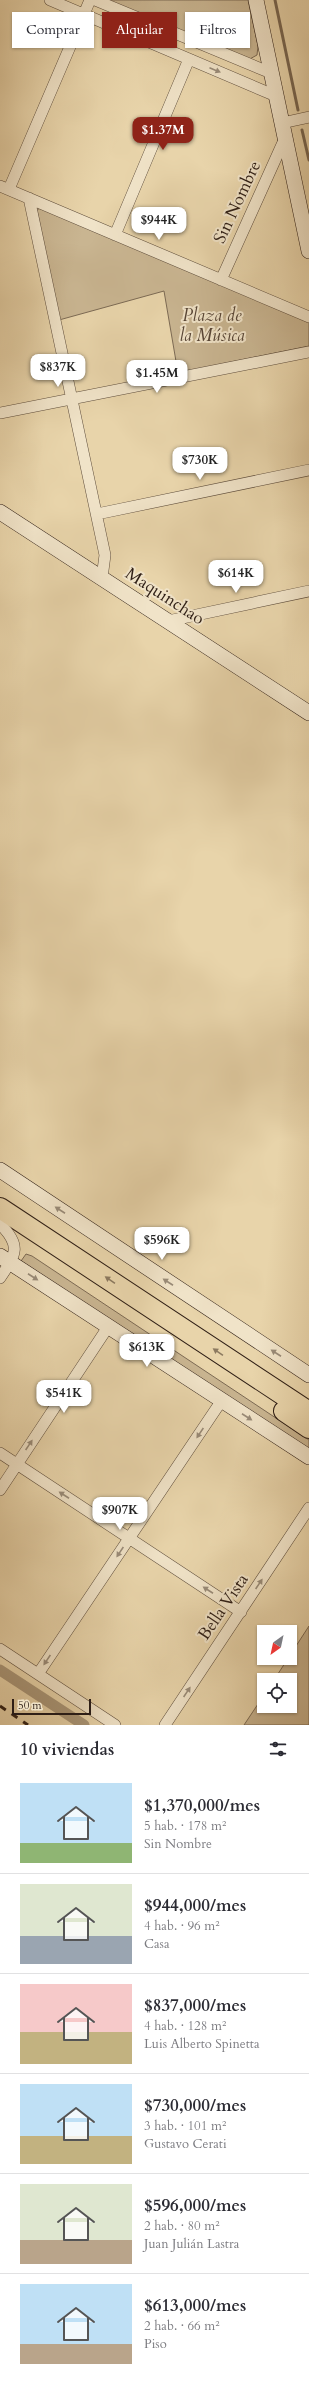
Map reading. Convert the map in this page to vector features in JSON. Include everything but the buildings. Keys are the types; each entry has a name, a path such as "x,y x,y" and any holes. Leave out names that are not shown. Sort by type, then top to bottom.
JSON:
{"highway":[{"path":"0,1208 309,1412"},
{"path":"0,1224 309,1428"}],"street":[{"path":"50,0 79,12"},
{"path":"85,12 90,0"},
{"path":"95,0 271,73"},
{"path":"256,0 309,251"},
{"path":"94,18 276,96"},
{"path":"68,48 4,188 309,318"},
{"path":"115,235 190,59"},
{"path":"282,123 309,119"},
{"name":"Sin Nombre","path":"220,280 285,138"},
{"path":"29,198 106,558 102,578"},
{"path":"0,413 309,352"},
{"path":"96,514 309,470"},
{"name":"Maquinchao","path":"0,512 309,713"},
{"path":"168,621 309,591"},
{"path":"0,1170 309,1375"},
{"path":"0,1224 11,1236 15,1245 15,1254 5,1259 0,1278"},
{"path":"5,1259 309,1457"},
{"path":"0,1490 108,1327"},
{"path":"38,1674 222,1400"},
{"path":"0,1453 241,1612"},
{"name":"Bella Vista","path":"166,1725 309,1508"},
{"path":"0,1649 115,1725"}],"green space":[{"path":"107,0 248,0 258,46 257,55 248,60 220,48 250,48 250,12 185,12 185,33 177,30 177,12 135,12"},
{"name":"Plaza de la Música","path":"39,208 309,322 309,346 178,373 164,291 59,320 37,211"},
{"path":"26,1254 32,1256 309,1440 309,1452 21,1261"},
{"path":"309,1626 309,1725 244,1725 257,1706 257,1713 297,1713 297,1673 279,1673 284,1665 297,1665 297,1645"}],"waterway":[{"path":"275,0 298,110"},
{"path":"302,130 309,160"},
{"path":"0,1670 84,1725"}],"railway":[{"path":"0,1706 28,1725"}]}
